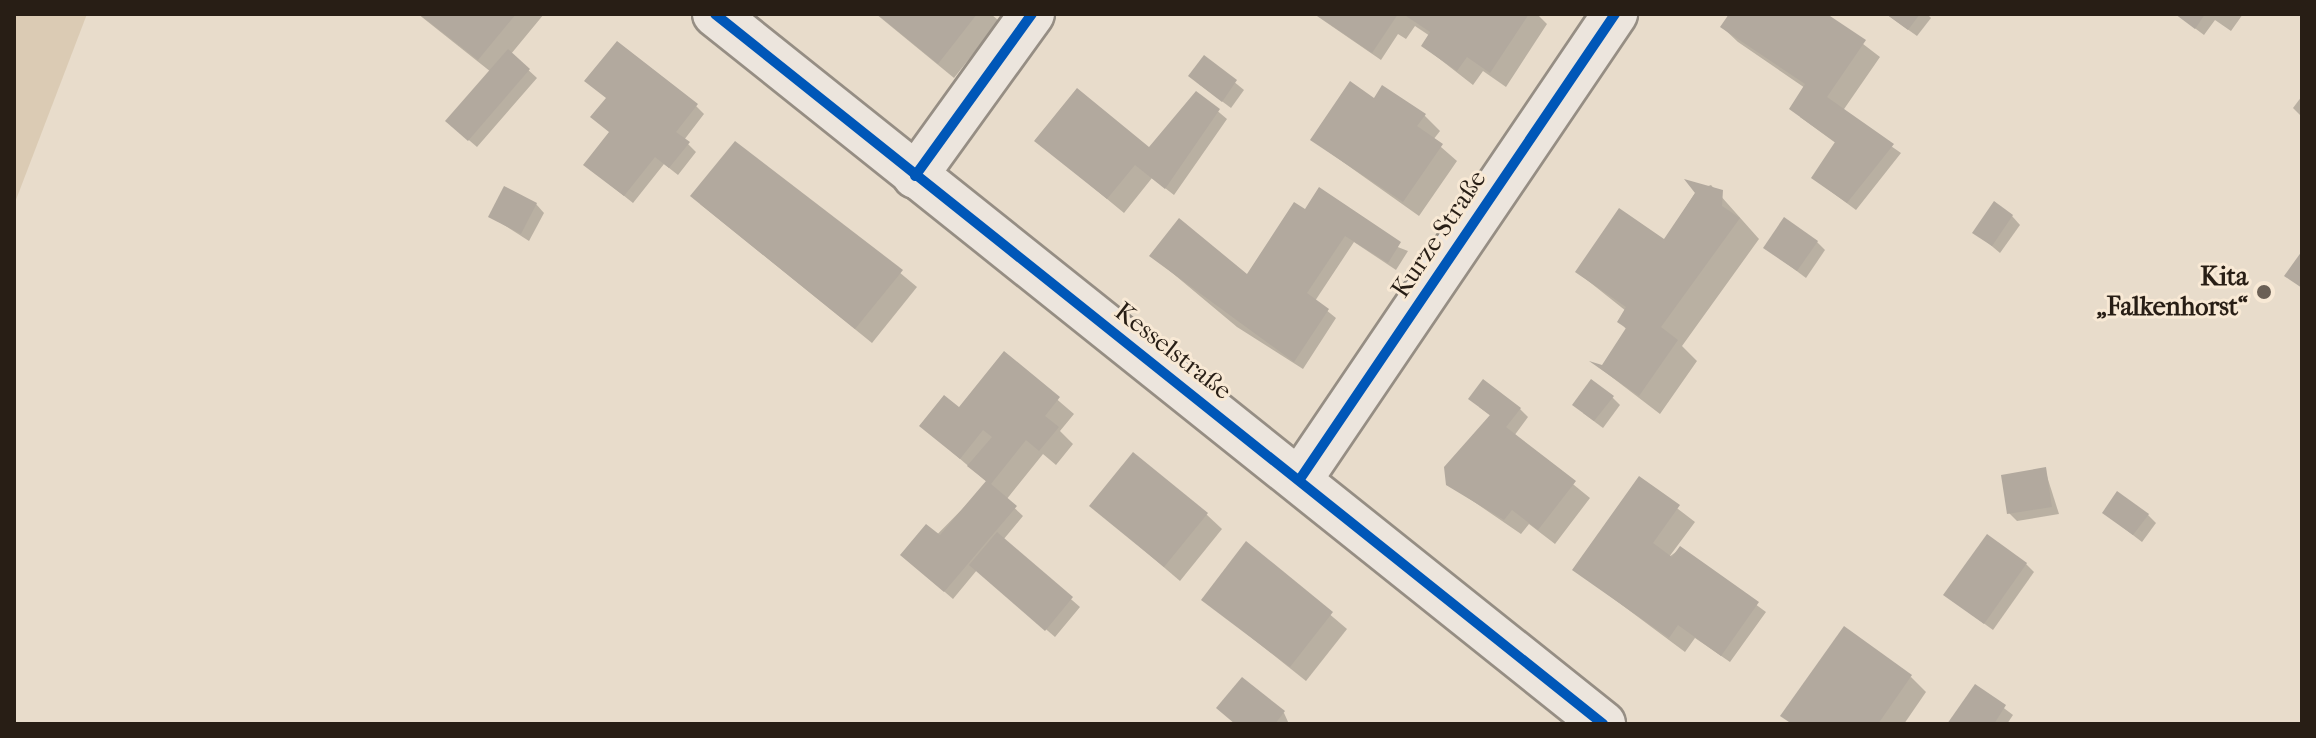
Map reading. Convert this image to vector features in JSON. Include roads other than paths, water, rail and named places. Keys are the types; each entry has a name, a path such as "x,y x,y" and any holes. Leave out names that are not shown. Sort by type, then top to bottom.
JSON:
{"street":[{"name":"Kesselstraße","path":"715,14 1300,479 1586,720"},
{"path":"915,176 1032,14"},
{"name":"Kurze Straße","path":"1300,479 1615,14"}],"place":[{"name":"Kita „Falkenhorst“","path":"2264,292"}]}
